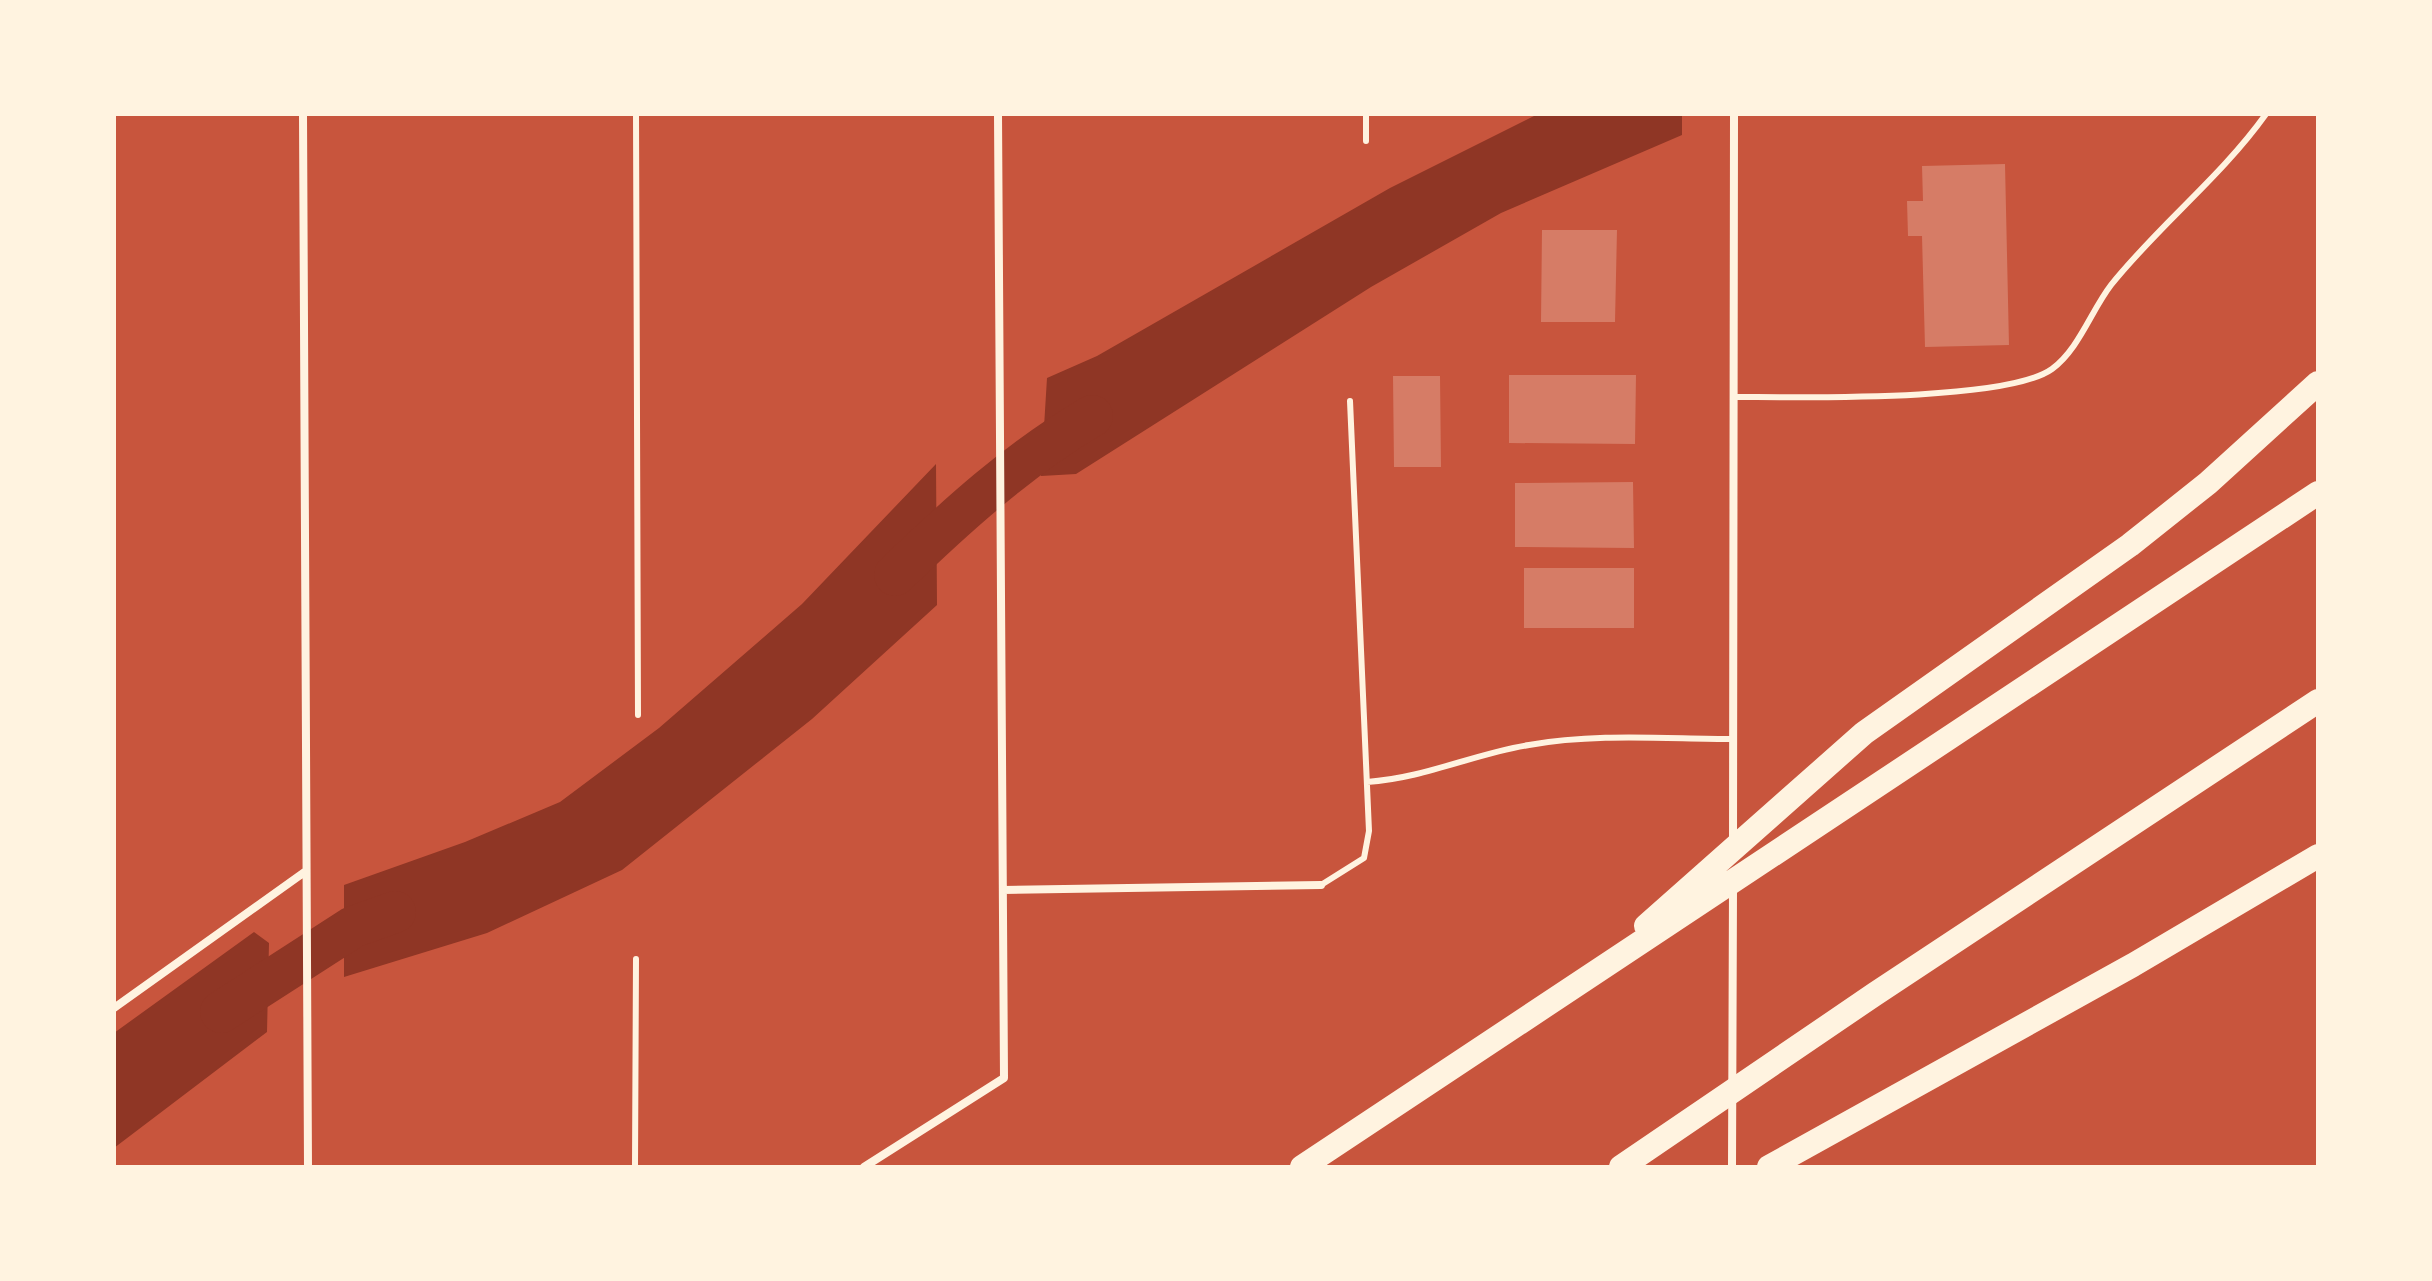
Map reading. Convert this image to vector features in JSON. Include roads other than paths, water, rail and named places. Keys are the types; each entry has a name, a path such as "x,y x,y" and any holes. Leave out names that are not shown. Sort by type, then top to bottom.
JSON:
{"highway":[{"path":"1582,982 1864,733 2130,545 2219,473 2318,383"},
{"path":"1302,1167 1866,796 2318,493"},
{"path":"1621,1167 1875,994 2318,701"},
{"path":"1769,1167 2133,965 2318,856"}],"street":[{"path":"303,114 308,1167"},
{"path":"864,1167 1004,1078 998,114"},
{"path":"1732,1167 1734,114"},
{"path":"114,1008 306,871"},
{"path":"1003,890 1321,885"}],"lane":[{"path":"636,114 638,715"},
{"path":"1366,114 1366,141"},
{"path":"1734,397 1975,390 2027,380 2051,369 2066,354 2111,285 2245,143 2266,114"},
{"path":"1321,885 1364,858 1369,831 1350,401"},
{"path":"1367,782 1407,779 1526,745 1572,739 1733,739"},
{"path":"635,1167 636,959"}],"waterway":[{"path":"895,575 989,490 1039,451 1092,416"},
{"path":"221,1012 353,927 395,912"}]}
